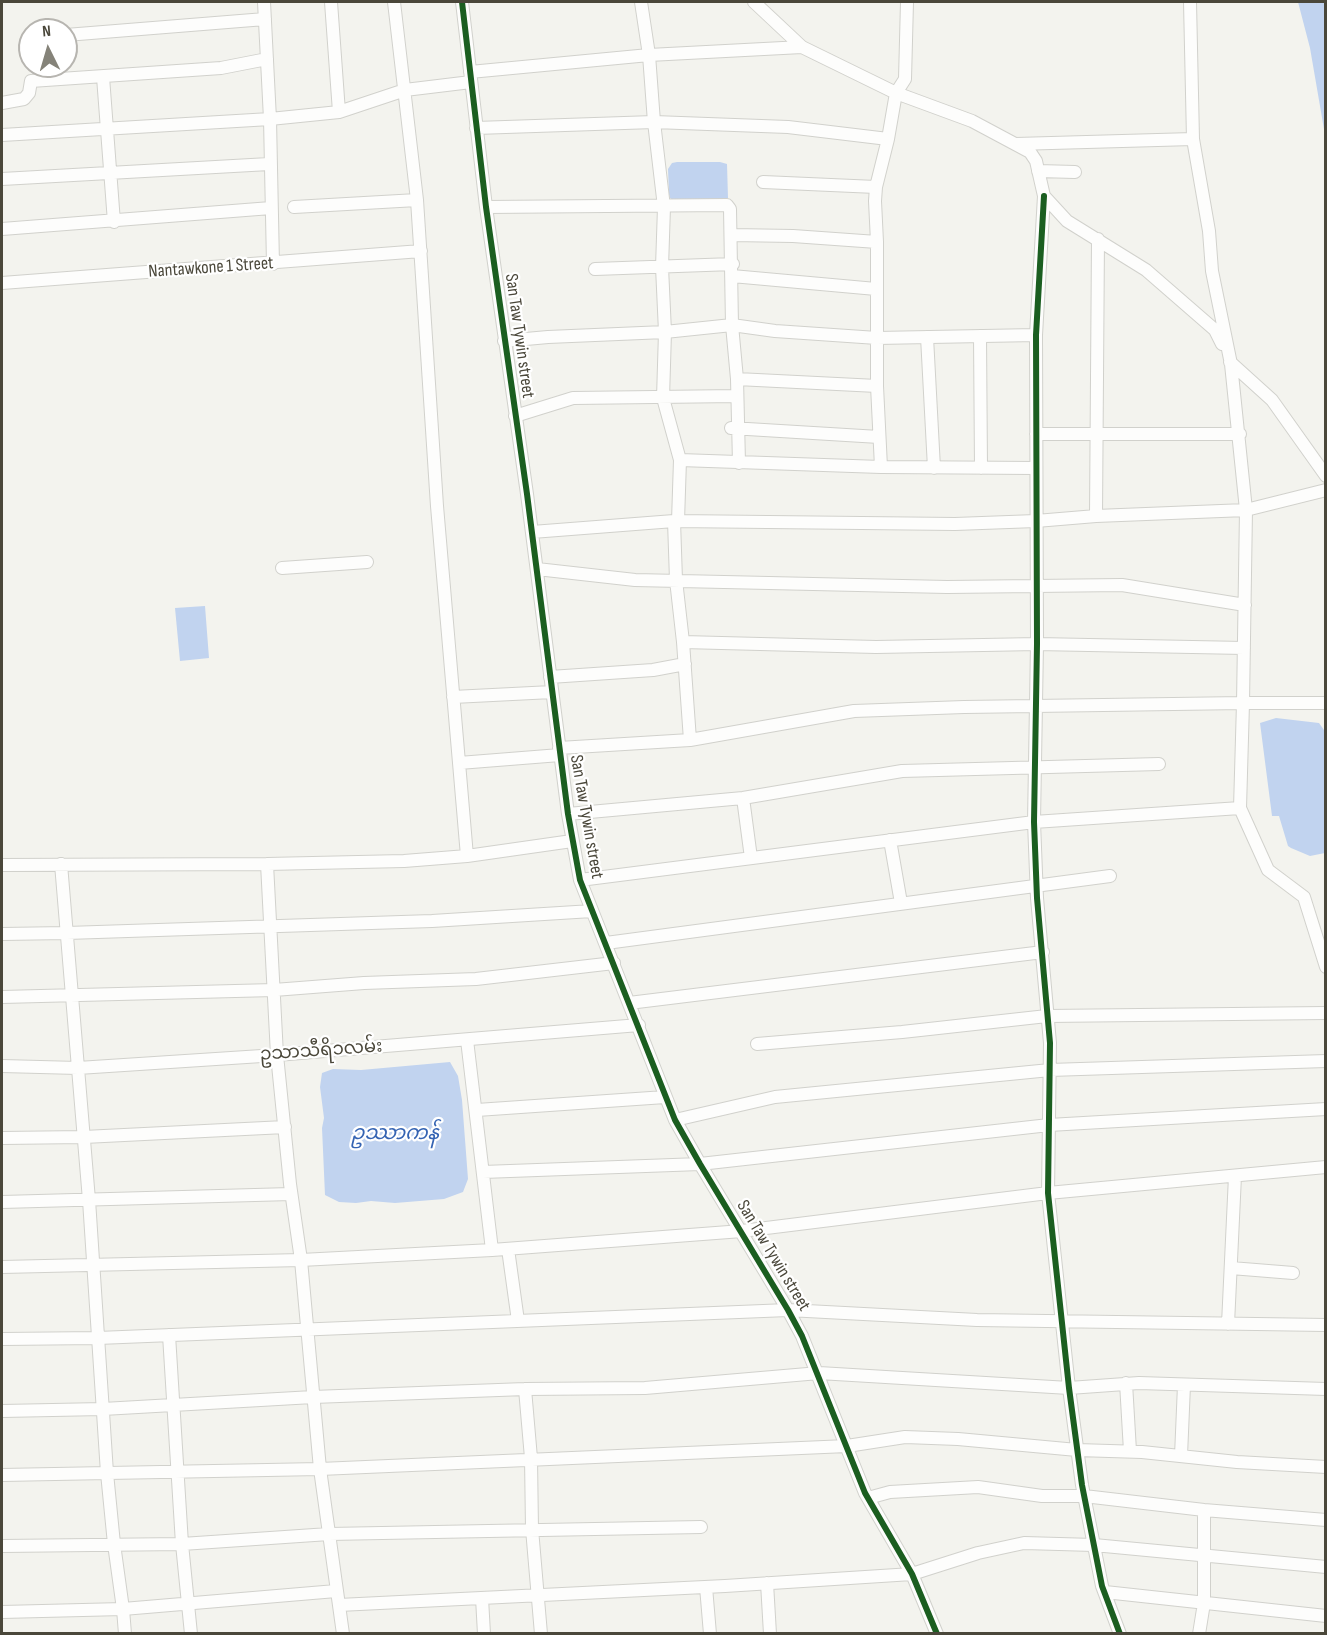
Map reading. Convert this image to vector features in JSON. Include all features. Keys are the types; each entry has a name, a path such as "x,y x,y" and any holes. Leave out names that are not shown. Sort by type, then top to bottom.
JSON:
{"street":[{"path":"264,2 270,119 273,264"},
{"path":"330,2 339,112"},
{"path":"394,2 417,200 437,506 467,856"},
{"path":"462,2 469,2"},
{"name":"San Taw Tywin street","path":"462,2 486,207 537,569 559,752 580,880 675,1120 788,1310 819,1373 868,1498 912,1574 937,1634"},
{"path":"641,2 649,55 664,207 663,398 680,460 676,521 676,580 690,741"},
{"path":"754,2 801,47 896,93 972,121 1034,156 1044,196 1036,335 1037,706 1034,822 1050,1070 1048,1193 1069,1388 1084,1496 1105,1592 1120,1634"},
{"path":"881,467 877,386 876,187 896,93 905,79 907,2"},
{"path":"1190,2 1193,139 1209,231 1212,271 1231,364 1246,510 1240,808 1268,870 1304,897 1326,967"},
{"path":"78,35 265,19"},
{"path":"2,135 270,119 339,112 405,90 470,77 649,55 801,47"},
{"path":"2,103 24,99 29,93 31,81 221,68 267,58"},
{"path":"103,77 114,222"},
{"path":"476,128 654,122 788,128 888,139"},
{"path":"1015,144 1193,139"},
{"path":"2,179 270,164"},
{"path":"1038,171 1075,172"},
{"path":"763,182 876,187"},
{"path":"1044,196 1067,220 1146,270 1217,332 1231,364 1272,400 1326,476"},
{"path":"294,207 417,200"},
{"path":"486,207 727,205 730,209 732,235 732,325 737,379 733,428 739,463"},
{"path":"2,229 271,208"},
{"path":"732,235 792,236 877,242"},
{"path":"1096,516 1098,239"},
{"name":"Nantawkone 1 Street","path":"2,283 421,251"},
{"path":"595,269 662,267 733,270 761,277 876,289"},
{"path":"504,341 665,332 732,325 775,331 877,338 1036,335"},
{"path":"980,336 981,468"},
{"path":"927,337 934,468"},
{"path":"737,379 877,386"},
{"path":"515,416 573,398 737,396"},
{"path":"733,428 879,436"},
{"path":"1036,434 1240,434"},
{"path":"680,460 881,467 1036,468"},
{"path":"532,532 676,521 955,524 1246,510 1326,490"},
{"path":"282,568 367,562"},
{"path":"537,569 635,580 947,586 1122,585 1245,605"},
{"path":"683,642 876,647 1037,644 1244,648"},
{"path":"550,677 653,670 685,664"},
{"path":"453,698 552,692"},
{"path":"459,763 690,741 855,711 1037,706 1326,703"},
{"path":"568,814 743,798 902,771 1159,764"},
{"path":"743,798 751,858"},
{"path":"580,880 1034,822 1240,808"},
{"path":"890,840 901,903"},
{"path":"2,865 404,861 467,856 572,841"},
{"path":"61,864 89,1200 107,1473 125,1634"},
{"path":"267,864 277,1055 291,1194 301,1260 320,1469 343,1634"},
{"path":"606,943 1110,876"},
{"path":"2,934 432,921 592,910"},
{"path":"629,1003 1043,952"},
{"path":"2,997 274,990 364,983 476,979 614,963"},
{"path":"757,1044 902,1032 1047,1016 1326,1013"},
{"name":"ဥသာသီရိ၁လမ်း","path":"2,1066 78,1068 277,1055 639,1025"},
{"path":"467,1040 492,1250"},
{"path":"675,1120 775,1096 1050,1070 1326,1061"},
{"path":"477,1110 665,1097"},
{"path":"483,1172 700,1164 1049,1125 1326,1109"},
{"path":"2,1138 84,1137 285,1127"},
{"path":"2,1267 301,1260 508,1249 742,1231 1048,1193 1326,1167"},
{"path":"1228,1324 1235,1176"},
{"path":"2,1202 291,1194"},
{"path":"508,1249 518,1320"},
{"path":"1230,1268 1293,1273"},
{"path":"2,1339 98,1338 788,1310 1063,1323 1326,1325"},
{"path":"170,1335 172,1405 191,1634"},
{"path":"2,1411 103,1409 313,1397 525,1389 645,1388 819,1373 1069,1388 1126,1383 1326,1389"},
{"path":"1126,1383 1130,1451"},
{"path":"1181,1456 1184,1385"},
{"path":"525,1389 531,1458 532,1529 541,1634"},
{"path":"2,1475 320,1469 531,1458 848,1446 905,1437 969,1440 1077,1450 1130,1451 1237,1462 1326,1467"},
{"path":"868,1498 890,1492 978,1487 1042,1496 1084,1496 1204,1510 1326,1520"},
{"path":"1199,1634 1204,1603 1204,1510"},
{"path":"2,1546 182,1544 329,1534 701,1527"},
{"path":"339,1605 706,1587 912,1574 978,1553 1024,1543 1094,1545 1326,1567"},
{"path":"766,1583 770,1634"},
{"path":"706,1587 710,1634"},
{"path":"2,1612 123,1609 336,1592"},
{"path":"1105,1592 1326,1616"},
{"path":"482,1598 484,1634"}],"water":[{"path":"1298,2 1325,2 1325,135 1310,48"},
{"path":"672,163 727,164 728,198 674,201 669,194 668,169"},
{"path":"205,606 209,658 180,661 175,608"},
{"path":"1276,718 1319,723 1324,730 1326,738 1325,853 1310,856 1288,846 1279,816 1272,816 1260,723"},
{"name":"ဥဿာကန်","path":"450,1062 458,1076 462,1100 468,1179 463,1192 444,1199 395,1203 339,1202 325,1195 322,1128 324,1118 320,1087 322,1073 333,1069 361,1070"}],"cycle path":[{"path":"462,2 486,207 527,494 568,814 580,880 675,1120 802,1336 865,1493 912,1574 937,1634"},
{"path":"1044,196 1036,335 1037,644 1034,822 1037,898 1050,1043 1048,1193 1082,1485 1102,1586 1120,1634"}]}
